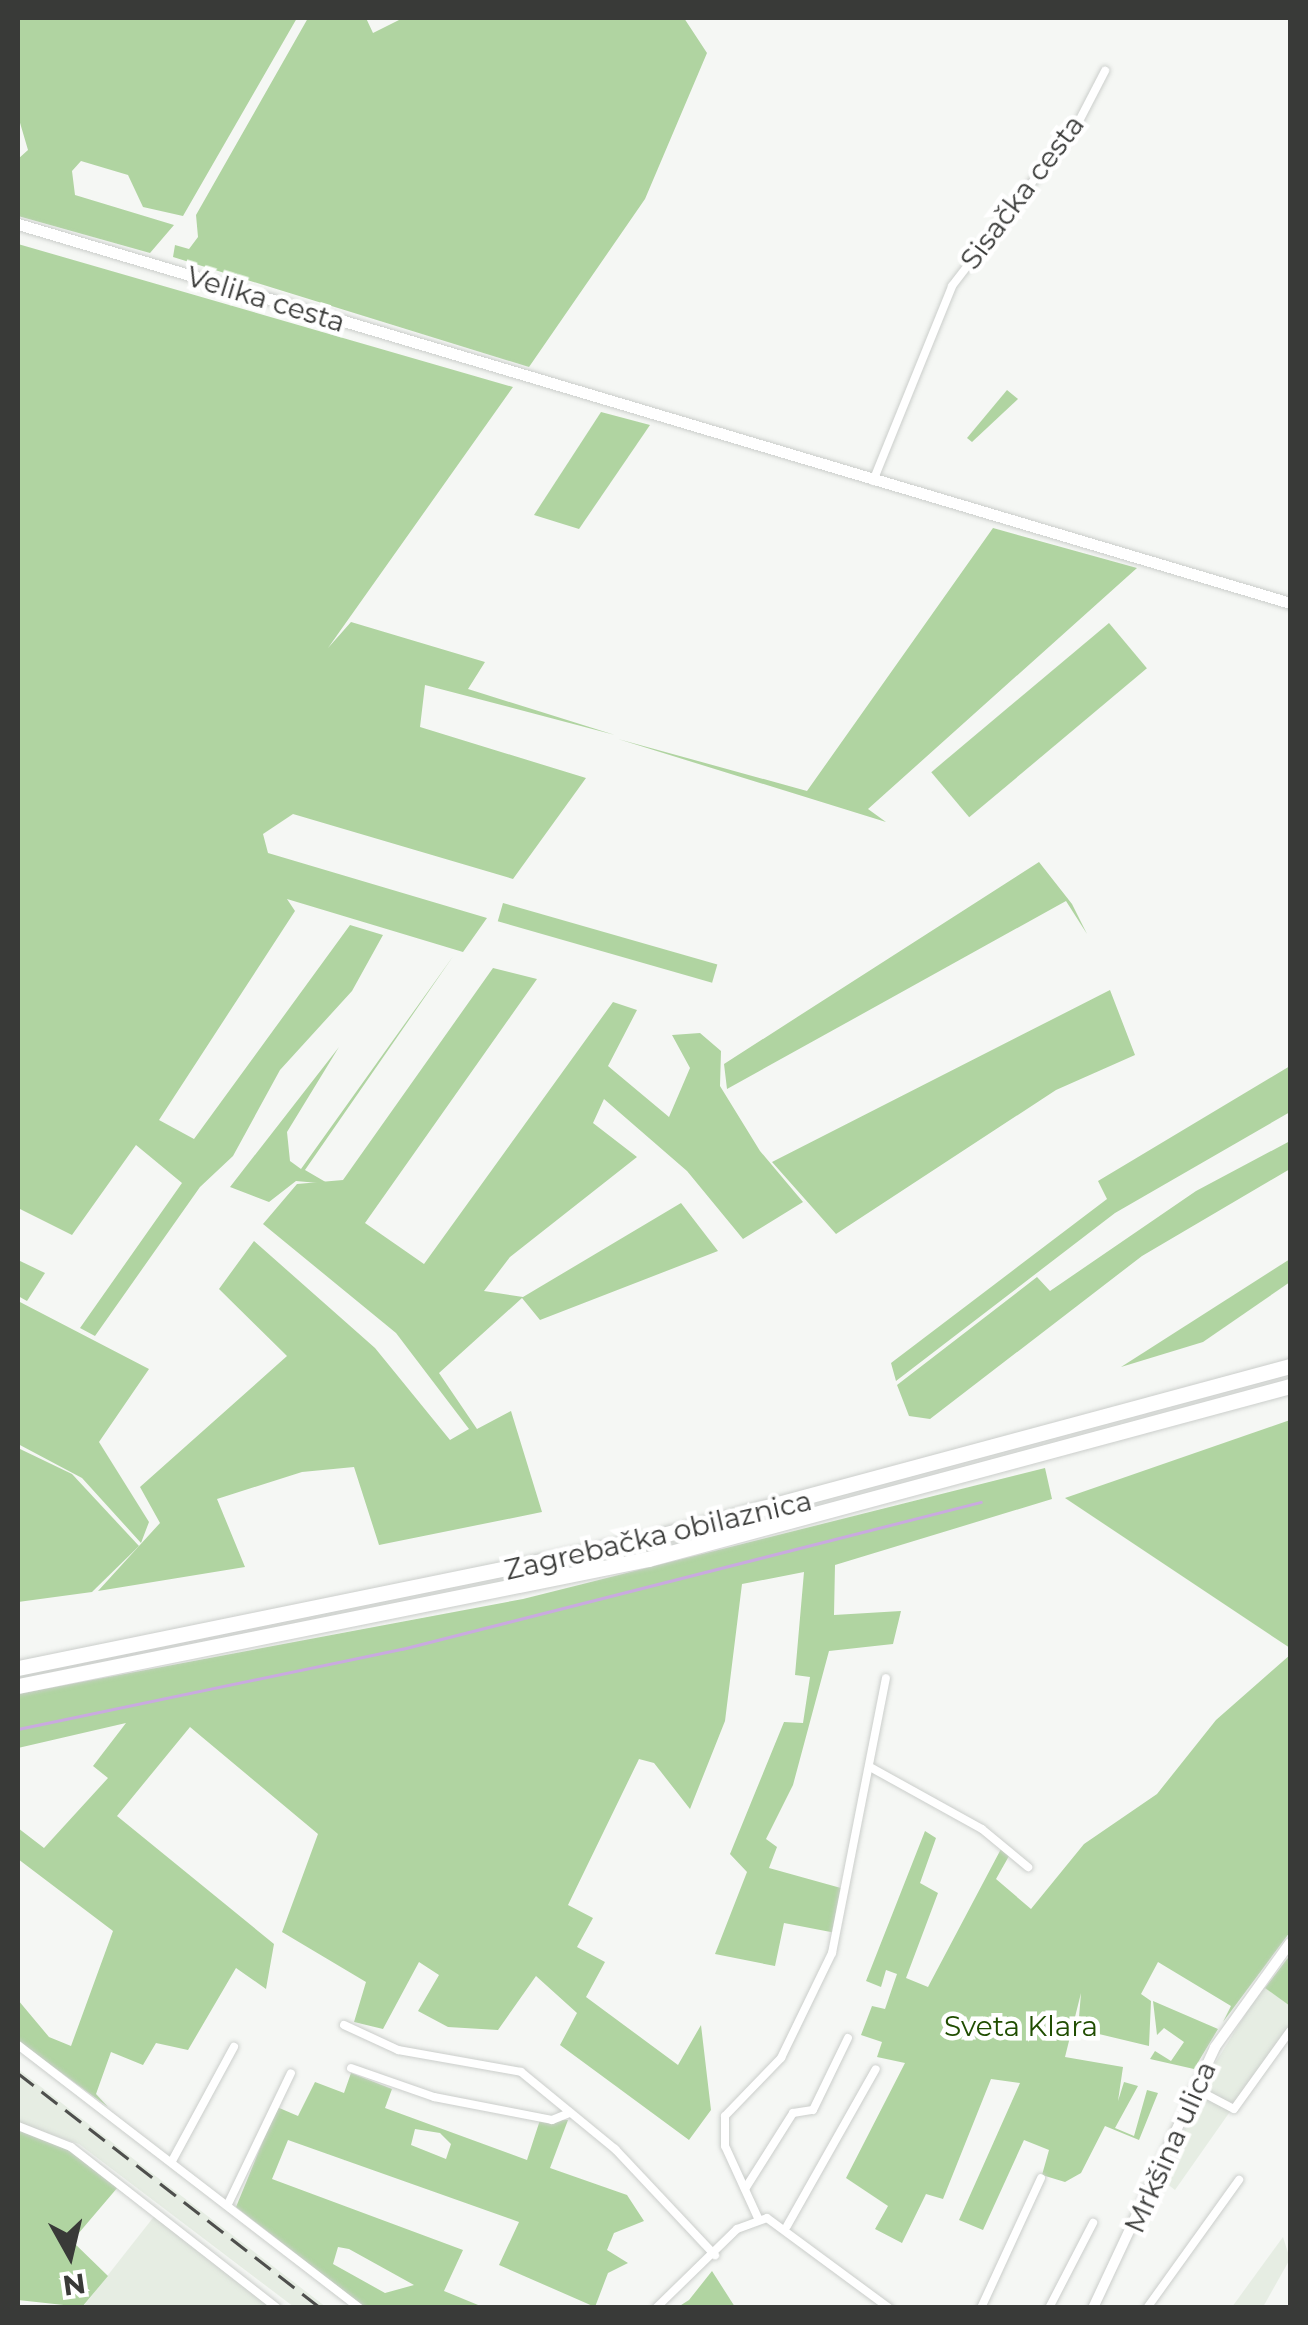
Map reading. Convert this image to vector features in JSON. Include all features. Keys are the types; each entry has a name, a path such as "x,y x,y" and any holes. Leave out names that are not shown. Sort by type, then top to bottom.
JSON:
{"highway":[{"name":"Zagrebačka obilaznica","path":"18,1668 644,1540 1290,1366"},
{"name":"Zagrebačka obilaznica","path":"18,1686 431,1608 752,1534 1290,1386"}],"main road":[{"name":"Velika cesta","path":"18,224 872,481"},
{"path":"872,481 1290,603"}],"street":[{"name":"Sisačka cesta","path":"872,481 952,286 1078,123 1105,71"},
{"path":"758,2218 725,2146 726,2116 781,2058 810,2009 852,1887 886,1678"},
{"path":"870,1767 982,1829 1028,1866"},
{"name":"Mrkšina ulica","path":"1093,2308 1166,2167 1194,2088 1290,1943"},
{"path":"344,2025 398,2050 521,2072 615,2148 715,2255"},
{"path":"1194,2088 1234,2109 1290,2032"},
{"path":"745,2189 793,2113 813,2110 848,2038"},
{"path":"18,2045 359,2308"},
{"path":"172,2161 234,2047"},
{"path":"351,2068 434,2097 552,2120 569,2114"},
{"path":"787,2226 876,2069"},
{"path":"228,2204 291,2072"},
{"path":"18,2126 72,2147 277,2308"},
{"path":"981,2308 1041,2178"},
{"path":"1148,2308 1239,2180"},
{"path":"758,2218 787,2226 888,2308"},
{"path":"656,2308 758,2218"},
{"name":"Mrkšina ulica","path":"1049,2308 1092,2223"}],"shaded area":[{"path":"1263,1986 1290,2006 1290,2026 1175,2190 1166,2183 1196,2094"},
{"path":"18,2069 326,2307 294,2307 79,2144 18,2123"},
{"path":"156,2214 273,2308 82,2308"},
{"path":"1283,2237 1290,2259 1263,2307 1232,2307"}],"green space":[{"path":"18,18 297,18 183,216 143,207 128,175 81,161 72,171 75,195 174,225 150,253 18,216 18,159 28,150 18,116"},
{"path":"308,18 366,18 373,33 403,18 684,18 707,53 645,199 529,367 173,257 175,245 189,249 198,237 196,215"},
{"path":"18,244 513,387 328,648 351,622 485,662 468,689 615,735 425,685 420,727 586,778 513,879 293,814 263,834 268,853 487,918 463,952 287,899 295,911 159,1120 194,1139 350,925 383,935 352,991 280,1070 233,1156 200,1187 95,1336 80,1328 182,1183 136,1145 72,1235 18,1208"},
{"path":"1007,390 1018,399 972,442 967,438"},
{"path":"601,412 650,425 579,529 534,515"},
{"path":"993,528 1137,568 868,809 886,822 618,739 807,791"},
{"path":"1109,623 1147,668 969,817 931,772"},
{"path":"1039,862 1072,904 1087,934 1066,901 727,1089 724,1064"},
{"path":"503,903 717,964 712,983 498,921"},
{"path":"454,955 305,1170 329,1184 296,1181 269,1202 230,1187 339,1047 287,1132 290,1161 301,1169"},
{"path":"493,968 537,979 365,1223 424,1264 613,1002 637,1010 608,1066 669,1117 690,1068 672,1035 700,1033 721,1051 720,1086 760,1151 803,1202 743,1239 687,1171 604,1099 593,1123 637,1157 510,1257 484,1291 523,1297 681,1203 718,1251 540,1320 522,1298 439,1373 477,1429 511,1411 542,1512 379,1545 354,1467 302,1472 217,1499 245,1567 98,1591 160,1523 140,1487 287,1356 219,1289 254,1241 375,1348 450,1440 469,1429 396,1333 263,1224 297,1184 343,1180"},
{"path":"1110,990 1135,1055 1056,1090 836,1234 772,1162"},
{"path":"1290,1066 1290,1112 1115,1213 896,1381 891,1363 1107,1199 1098,1181"},
{"path":"1290,1141 1290,1169 1142,1256 930,1419 909,1416 897,1385 1037,1277 1050,1291 1196,1191"},
{"path":"1290,1259 1290,1282 1203,1342 1121,1367"},
{"path":"18,1260 45,1273 27,1301 18,1296"},
{"path":"18,1301 149,1369 99,1442 149,1522 141,1543 82,1478 18,1444"},
{"path":"1290,1420 1290,1648 1065,1498"},
{"path":"18,1448 72,1474 139,1546 92,1592 18,1602"},
{"path":"1045,1468 1052,1499 835,1565 834,1615 901,1611 893,1644 829,1651 793,1785 766,1839 777,1847 769,1868 848,1890 836,1933 784,1923 775,1966 715,1954 747,1872 730,1854 784,1722 803,1723 810,1677 795,1675 804,1572 742,1584 725,1721 690,1809 654,1763 639,1759 568,1905 593,1918 577,1947 605,1962 586,1997 678,2065 701,2025 711,2110 689,2140 560,2045 577,2013 536,1976 498,2030 448,2027 418,2011 439,1975 419,1962 383,2029 354,2022 366,1982 282,1932 318,1834 190,1727 117,1816 274,1944 266,1989 236,1968 188,2050 156,2043 143,2065 111,2052 96,2094 108,2107 18,2041 18,2000 49,2037 71,2046 113,1931 18,1859 18,1828 44,1848 108,1778 93,1766 126,1723 18,1748 18,1694 523,1599"},
{"name":"Sveta Klara","path":"1290,1655 1290,1932 1223,2022 1231,2006 1158,1962 1141,1994 1151,2001 1149,2046 1078,2029 1081,1993 1065,2057 1123,2067 1118,2101 1124,2082 1138,2086 1115,2128 1134,2136 1147,2090 1158,2093 1139,2140 1105,2126 1081,2173 1065,2182 1042,2175 1049,2150 1024,2140 983,2230 959,2220 1020,2083 991,2079 943,2199 926,2194 902,2243 875,2229 888,2206 846,2178 905,2063 877,2057 882,2042 861,2035 872,2006 885,2009 897,1974 886,1970 881,1987 866,1981 925,1831 936,1838 920,1883 938,1893 906,1978 928,1987 1001,1849 1009,1856 996,1879 1031,1909 1084,1844 1157,1794 1216,1720"},
{"path":"1290,1955 1290,2006 1265,1988"},
{"path":"1153,2001 1218,2029 1194,2069 1150,2059 1155,2051 1171,2061 1184,2042 1164,2028 1157,2035"},
{"path":"351,2073 392,2089 385,2108 527,2160 540,2120 568,2120 550,2168 627,2195 644,2221 614,2233 607,2250 628,2263 608,2273 595,2307 499,2265 519,2222 288,2140 272,2179 463,2250 444,2291 483,2307 364,2307 236,2207 277,2107 298,2116 315,2082 344,2093","holes":["415,2129 440,2133 451,2144 446,2159 411,2145","338,2247 349,2249 414,2285 385,2293 333,2264"]},
{"path":"18,2129 65,2148 118,2187 72,2241 108,2276 82,2307 18,2300"},
{"path":"712,2271 735,2307 678,2307 689,2300"}],"waterway":[{"path":"18,1729 402,1649 981,1502"}],"railway":[{"path":"18,2073 321,2308"}]}
